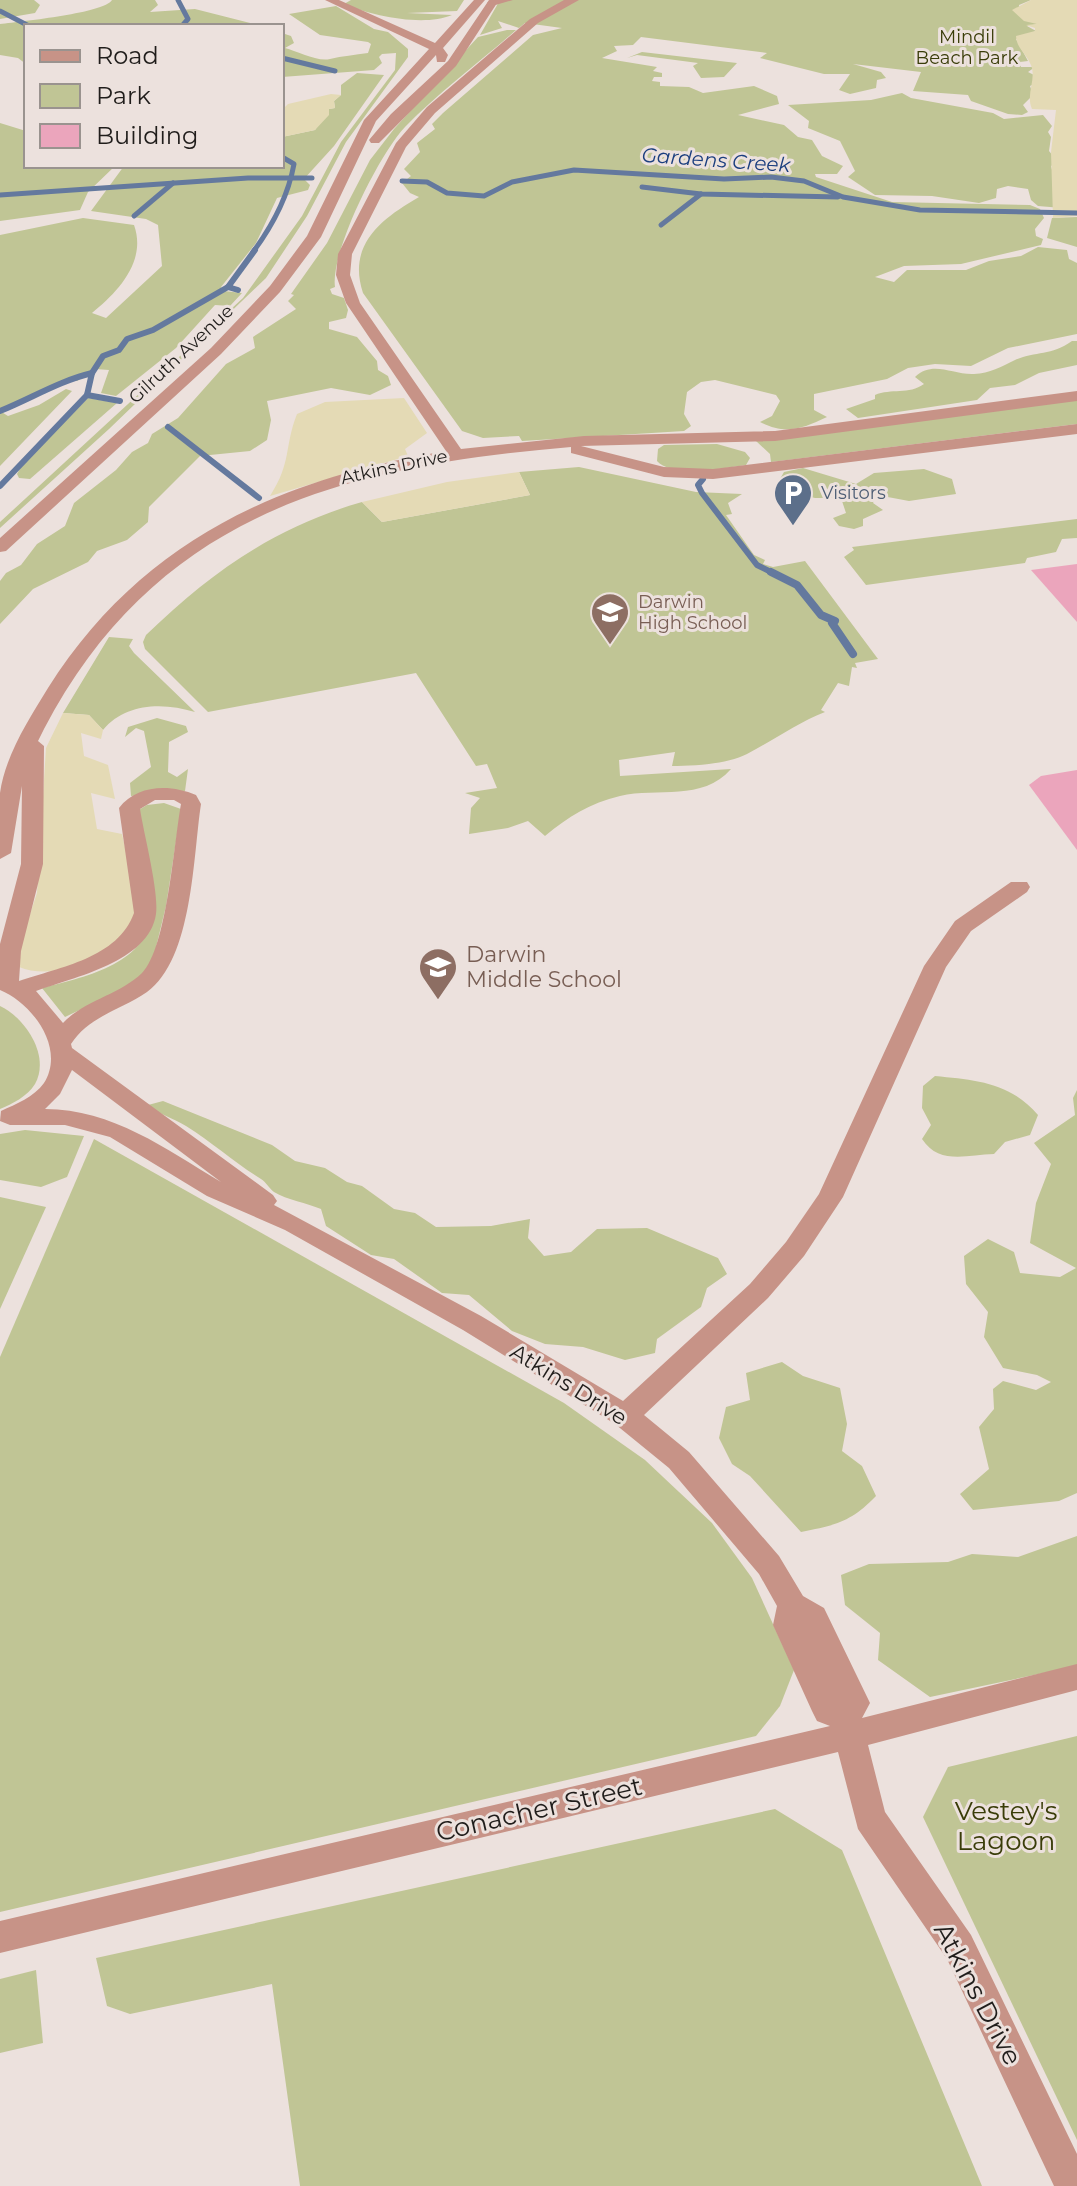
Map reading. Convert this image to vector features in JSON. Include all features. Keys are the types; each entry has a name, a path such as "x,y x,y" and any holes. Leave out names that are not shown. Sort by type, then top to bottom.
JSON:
{"street":[{"path":"330,0 437,48 442,59 417,87 418,93"},
{"path":"489,1 508,0"},
{"name":"Atkins Drive","path":"0,853 14,780 26,749 61,681 115,607 158,569 199,539 297,492 393,465 456,454 353,303 345,282 344,261 408,135 431,110 550,4 574,0"},
{"name":"Gilruth Avenue","path":"0,547 205,362 259,307 306,250 353,160 356,144 370,120 459,24 489,1"},
{"name":"Gilruth Avenue","path":"353,160 368,150 418,93 433,84 457,59 489,1"},
{"path":"377,22 417,50 422,61"},
{"path":"392,28 433,28 459,24"},
{"path":"456,454 551,444 796,434 1077,396"},
{"path":"551,444 664,472 713,474 1077,429"},
{"name":"Atkins Drive","path":"9,986 10,937 26,896 32,864 33,749 38,724"},
{"name":"Atkins Drive","path":"0,915 18,870 21,783 26,749"},
{"path":"9,986 104,960 133,939 145,913 129,808 138,799 154,794 173,793 189,799 191,804 163,960 142,984 83,1015 67,1029 59,1048"},
{"path":"625,1416 759,1291 795,1249 830,1197 935,966 963,926 1019,887"},
{"path":"5,1118 34,1105 53,1087 59,1076 59,1048 44,1011 9,986"},
{"name":"Atkins Drive","path":"59,1048 294,1224"},
{"name":"Atkins Drive","path":"5,1118 65,1117 118,1131 216,1190 294,1224 472,1323 625,1416 679,1460 769,1565 792,1605 788,1625 821,1697 828,1711 848,1726 856,1774 870,1818 959,1947 1073,2186"},
{"name":"Conacher Street","path":"0,1937 848,1726 1077,1677"}],"green space":[{"path":"0,0 34,0 40,5 35,13 0,19"},
{"path":"112,0 155,0 158,5 150,12 195,9 254,24 24,24 24,62 18,58 0,55 0,24 80,13"},
{"path":"351,0 464,0 457,11 407,13 452,15 413,20 383,16 344,4"},
{"name":"Mindil Beach Park","path":"500,0 1031,0 1019,5 1020,15 1038,24 1027,26 1036,31 1016,39 1028,61 1020,62 1021,67 1035,67 1028,72 1036,76 1036,83 1030,86 1033,95 1023,105 1028,112 1022,115 1008,114 971,101 968,95 913,91 921,72 853,64 881,72 886,78 877,80 876,88 850,94 839,90 850,74 824,74 760,58 767,53 641,37 633,45 614,46 617,51 602,58 657,67 653,71 662,73 662,77 654,77 652,81 660,82 660,86 689,87 703,93 754,86 777,96 779,104 738,115 784,125 798,137 812,140 822,156 843,166 837,174 815,174 816,177 892,202 1030,205 1040,209 1044,218 1035,229 1036,236 1043,239 1041,245 961,264 904,266 875,277 894,282 907,270 966,270 989,261 1021,256 1038,247 1067,250 1069,259 1077,263 1077,334 1008,348 971,366 935,364 908,368 887,379 814,394 814,410 827,417 794,429 760,422 772,416 780,401 776,395 715,380 701,382 687,392 684,414 691,426 684,431 522,441 519,436 483,438 462,431 363,293 360,261 364,247 380,224 419,197 410,193 402,183 411,176 404,169 420,152 417,143 435,129 432,124 533,35 562,28 525,23 519,28 498,21 502,28 480,35"},
{"path":"336,6 374,29 388,32 408,49 408,57 346,142 307,216 266,278 109,429 0,528 0,522 243,298 302,216 341,142 395,70 396,53 382,54 379,57 382,63 374,70 284,77 284,34 291,36 294,43 285,48 325,60 368,53 371,44 320,35 289,14"},
{"path":"516,30 432,102 395,140 359,204 340,251 335,287 330,289 332,294 344,298 348,310 346,318 329,322 329,329 357,337 377,361 378,370 388,376 391,385 370,395 331,388 267,401 271,420 267,440 250,451 200,456 149,507 148,522 127,540 97,551 88,562 33,589 0,624 0,581 6,573 21,565 37,544 65,526 74,503 116,470 132,452 148,443 152,434 178,418 226,364 255,348 253,337 296,309 288,301 294,295 291,294 327,243 370,160 394,129 478,37"},
{"path":"642,52 737,63 724,77 701,78 693,66 698,63 637,55 627,58"},
{"path":"357,73 384,75 334,146 304,179 310,185 308,190 277,198 256,243 221,287 224,291 242,293 230,306 215,305 176,348 116,396 101,393 109,370 95,369 77,381 64,380 28,399 0,409 0,235 83,218 134,225 137,251 128,275 92,313 106,318 162,266 158,225 146,219 91,211 123,168 284,168 284,137 315,130 329,109 335,108 334,101 341,95 341,85"},
{"path":"902,93 911,98 993,113 1004,119 1043,115 1052,126 1048,132 1051,137 1049,151 1058,162 1051,166 1062,208 1038,206 1031,200 1028,189 1008,186 997,189 996,198 979,203 932,196 875,195 848,177 855,171 840,141 808,128 809,121 788,105 871,100"},
{"path":"0,123 24,130 24,168 113,168 88,192 80,210 0,221"},
{"path":"1077,217 1077,247 1047,238 1052,218"},
{"path":"1077,341 1077,365 1039,373 1015,385 990,388 977,400 858,418 846,409 875,399 875,395 881,393 918,387 924,384 915,377 922,372 936,369 966,374 985,372 1022,357 1057,349"},
{"path":"66,389 72,391 0,466 0,411 8,416 39,405"},
{"path":"88,398 117,403 30,479 19,478 17,474 22,465"},
{"path":"1077,400 1077,424 771,462 770,454 756,441"},
{"path":"717,444 745,452 750,458 746,465 686,471 664,466 657,461 658,449 664,445"},
{"path":"579,467 696,492 742,494 728,503 732,514 726,515 754,555 765,560 763,564 773,567 805,561 878,659 855,663 857,668 852,667 849,686 838,683 821,710 825,712 739,757 711,764 681,766 672,766 675,752 619,760 620,776 731,769 707,786 693,790 634,794 599,803 571,817 545,836 528,821 508,828 469,834 471,808 480,798 465,793 497,788 487,764 476,766 416,673 208,712 145,649 143,642 146,635 195,591 246,554 301,524 362,502 382,522 530,495 519,472"},
{"path":"803,468 856,484 874,473 924,469 952,479 956,494 909,501 877,495 873,503 883,510 863,519 863,526 854,529 839,526 833,518 846,513 841,498 815,498 775,488 784,472"},
{"path":"1077,519 1077,538 1062,539 1056,552 1027,558 1025,563 866,585 844,557 854,550 852,547"},
{"path":"109,637 133,639 129,646 134,653 195,712 170,707 145,707 122,714 103,730 89,715 63,713"},
{"path":"157,718 186,726 188,732 169,742 168,772 177,777 188,769 185,791 131,796 130,783 151,767 144,731 136,728 125,737 128,727"},
{"path":"164,803 181,809 166,906 151,968 134,984 65,1017 42,988 97,972 113,964 140,943 150,927 156,908 137,811 147,805"},
{"path":"0,1006 26,1028 40,1061 39,1073 32,1088 0,1109"},
{"path":"935,1076 978,1081 1016,1096 1038,1115 1030,1135 1005,1142 994,1154 954,1157 936,1152 922,1139 931,1125 922,1108 923,1086"},
{"path":"1077,1090 1077,1493 1059,1501 973,1510 960,1494 989,1469 979,1427 994,1409 993,1389 1003,1381 1036,1390 1051,1382 1037,1375 1003,1368 984,1337 988,1312 966,1284 964,1256 988,1239 1014,1252 1020,1273 1060,1277 1076,1268 1030,1243 1036,1203 1051,1164 1034,1143 1075,1115 1073,1098"},
{"path":"163,1101 272,1145 295,1161 325,1168 347,1182 362,1186 394,1209 415,1213 436,1227 491,1226 530,1219 528,1238 544,1256 571,1252 597,1229 647,1228 718,1258 727,1274 707,1288 701,1307 657,1339 655,1353 625,1360 583,1347 545,1344 512,1331 469,1295 442,1293 394,1259 371,1255 326,1226 321,1209 274,1192 263,1180 196,1133 148,1105"},
{"path":"25,1130 84,1136 67,1177 41,1187 0,1180 0,1134"},
{"path":"94,1139 564,1403 645,1460 712,1523 752,1578 794,1670 780,1706 756,1736 0,1912 0,1357"},
{"path":"0,1197 46,1207 0,1309"},
{"path":"782,1362 803,1376 840,1388 847,1424 842,1451 862,1466 876,1496 859,1512 842,1521 801,1532 750,1476 732,1464 719,1438 726,1407 750,1400 746,1373"},
{"path":"1077,1536 1077,1666 930,1697 878,1660 880,1633 845,1605 841,1575 869,1564 948,1562 972,1554 1018,1557"},
{"name":"Vestey's Lagoon","path":"1077,1736 1077,2140 923,1817 948,1767"},
{"path":"775,1809 842,1850 982,2186 300,2186 272,1984 130,2014 107,2006 96,1958"},
{"path":"36,1970 43,2043 0,2053 0,1979"}],"sand":[{"path":"1031,0 1077,0 1077,216 1053,218 1051,152 1056,110 1032,109 1032,69 1016,36 1035,31 1035,28 1026,25 1037,24 1024,21 1012,10"},
{"path":"331,94 341,95 334,101 335,108 329,109 329,115 315,130 284,137 284,108 288,104"},
{"path":"404,398 427,433 405,449 408,456 270,496 285,464 297,414 325,402"},
{"path":"519,472 530,495 382,522 362,502 447,482"},
{"path":"63,713 89,715 103,730 101,739 81,733 84,756 108,765 115,799 91,793 97,829 122,834 136,908 128,929 103,953 69,968 34,971 19,967 22,938 37,893 46,748"}],"building":[{"path":"1077,564 1077,622 1031,570"},
{"path":"1077,770 1077,850 1029,785 1041,776"}],"waterway":[{"path":"178,0 188,19 184,24"},
{"path":"0,11 25,24"},
{"path":"284,58 335,71"},
{"path":"284,158 294,164 290,178"},
{"name":"Gardens Creek","path":"402,181 427,182 447,193 484,196 512,182 574,170 724,179 771,177 804,181 843,197 920,210 1077,213"},
{"name":"Gardens Creek","path":"173,183 290,178"},
{"path":"253,252 273,221 290,178"},
{"name":"Gardens Creek","path":"290,178 312,178"},
{"name":"Gardens Creek","path":"0,195 173,183"},
{"path":"134,216 173,183"},
{"path":"642,187 701,194"},
{"path":"661,225 701,194"},
{"path":"701,194 838,197"},
{"path":"228,287 255,250"},
{"path":"92,373 103,356 119,350 127,339 153,330 228,287"},
{"path":"228,287 238,290"},
{"path":"0,411 92,373"},
{"path":"87,395 92,373"},
{"path":"0,486 87,395"},
{"path":"87,395 120,401"},
{"path":"168,427 259,498"},
{"path":"703,479 698,485 702,493 757,565 797,585 821,615 835,621 832,623 853,654"}],"place":[{"name":"Visitors","path":"793,527"},
{"name":"Darwin High School","path":"610,646"},
{"name":"Darwin Middle School","path":"438,1001"}]}
